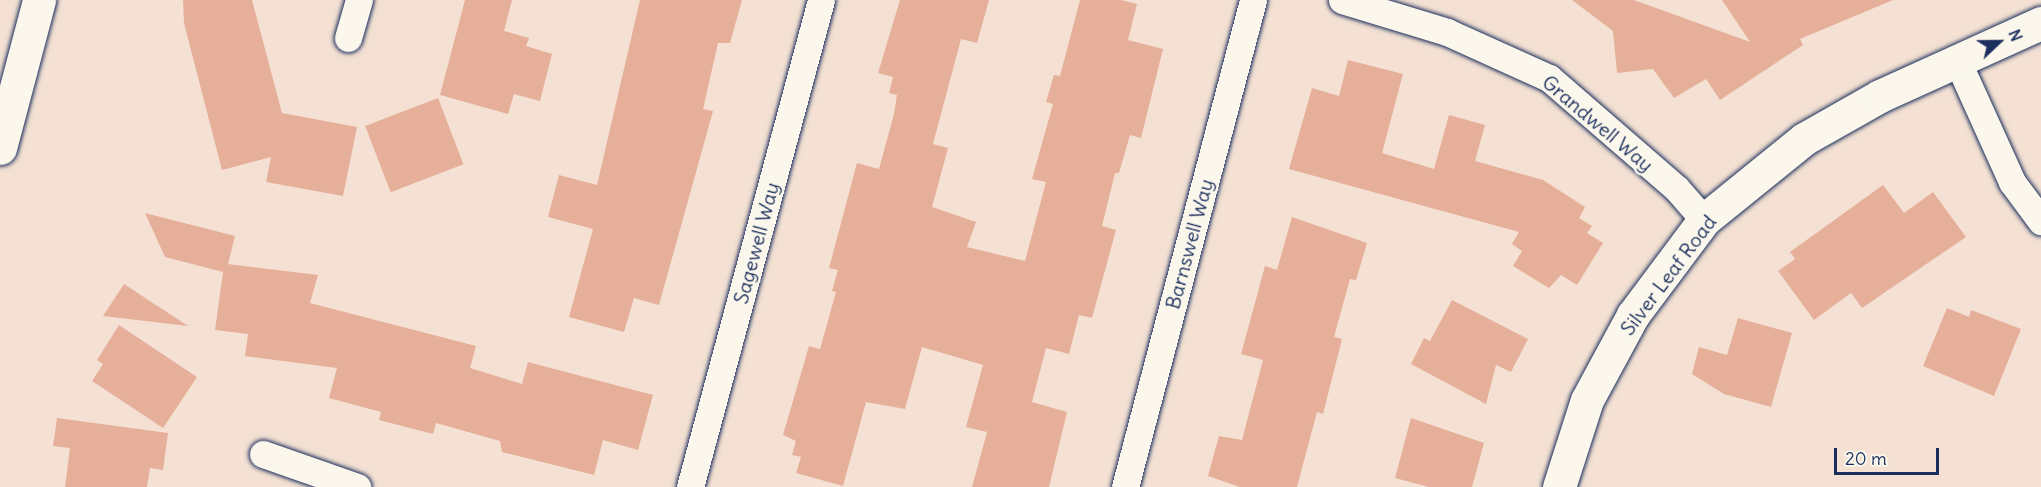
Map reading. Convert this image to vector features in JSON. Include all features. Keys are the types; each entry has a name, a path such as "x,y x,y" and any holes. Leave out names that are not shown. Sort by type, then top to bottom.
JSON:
{"street":[{"path":"0,148 39,0"},
{"path":"348,38 359,0"},
{"name":"Sagewell Way","path":"690,487 821,0"},
{"name":"Barnswell Way","path":"1125,487 1253,0"},
{"name":"Grandwell Way","path":"1342,0 1447,32 1549,78 1677,189 1704,220"},
{"name":"Silver Leaf Road","path":"1559,487 1592,390 1633,315 1704,220 1803,139 1880,96 2041,23"},
{"path":"1957,60 2012,182 2041,221"},
{"path":"263,454 357,487"}],"building":[{"path":"183,0 252,0 282,113 357,127 343,196 266,182 271,157 222,170 184,23"},
{"path":"465,0 512,0 504,31 529,38 526,46 552,54 540,101 514,94 508,114 440,95"},
{"path":"640,0 742,0 730,43 718,43 703,109 713,111 659,305 634,298 624,332 569,317 593,229 548,217 559,175 597,185"},
{"path":"900,0 989,0 977,43 961,39 933,144 948,148 932,207 976,222 967,247 1025,261 1046,182 1032,179 1053,104 1046,102 1054,75 1060,76 1080,0 1121,0 1137,4 1128,40 1163,49 1141,138 1130,135 1119,173 1115,173 1102,226 1116,230 1092,318 1079,315 1069,354 1046,348 1032,402 1067,412 1049,487 972,487 987,432 966,427 983,365 922,347 905,409 866,402 843,486 796,473 801,457 792,455 796,441 783,435 809,346 820,349 836,292 832,291 838,270 829,268 857,163 879,169 894,114 897,95 889,93 893,77 878,73"},
{"path":"1572,0 1634,0 1750,42 1722,0 1893,0 1800,39 1803,45 1720,100 1706,79 1674,98 1653,69 1617,73 1613,31"},
{"path":"1348,60 1403,74 1382,153 1434,169 1449,115 1485,125 1475,161 1543,180 1585,207 1579,218 1592,226 1587,233 1603,243 1577,285 1561,275 1549,288 1513,266 1522,251 1512,244 1519,232 1289,169 1312,88 1339,96"},
{"path":"438,98 463,164 391,192 365,126"},
{"path":"1883,185 1904,213 1933,192 1966,237 1862,308 1851,293 1814,320 1778,271 1795,259 1790,252"},
{"path":"145,213 235,236 228,264 318,275 310,303 476,346 470,368 522,384 528,362 653,395 638,450 603,440 594,475 502,452 500,441 436,423 433,434 379,420 381,412 329,398 337,368 245,356 248,334 215,330 223,272 165,257"},
{"path":"1292,217 1367,243 1356,280 1350,279 1334,337 1342,339 1323,414 1317,412 1297,487 1240,487 1208,476 1219,436 1242,440 1263,360 1241,354 1265,266 1277,270"},
{"path":"124,284 188,326 103,316"},
{"path":"1452,300 1528,339 1511,372 1496,365 1486,404 1411,364 1424,338 1430,341"},
{"path":"1947,308 1969,317 1971,310 2021,329 1994,396 1923,366"},
{"path":"1738,318 1792,333 1771,407 1724,394 1692,374 1699,347 1727,355"},
{"path":"119,325 197,377 163,428 92,381 103,364 97,360"},
{"path":"57,418 168,433 163,470 150,468 147,487 65,487 70,448 53,446"},
{"path":"1411,418 1484,443 1472,487 1429,487 1395,478"}]}
